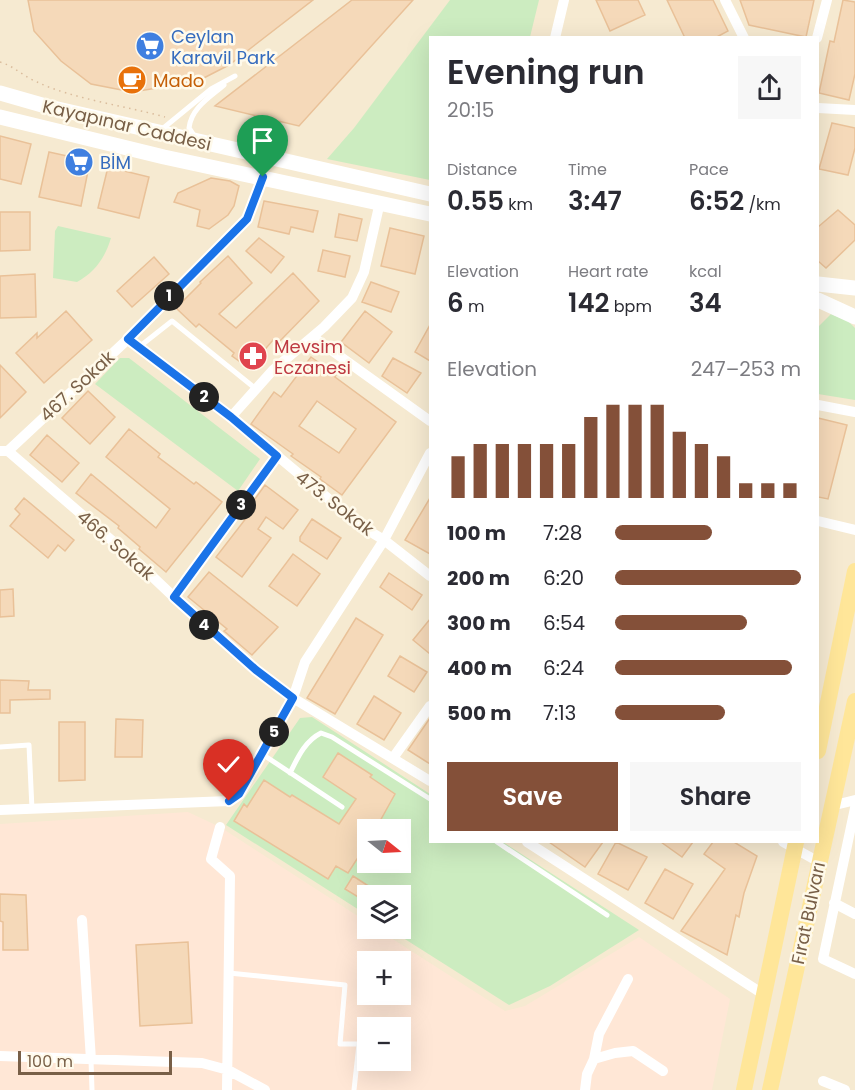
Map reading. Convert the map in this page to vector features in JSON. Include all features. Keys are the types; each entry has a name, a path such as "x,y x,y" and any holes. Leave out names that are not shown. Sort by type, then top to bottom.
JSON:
{"main road":[{"name":"Kayapınar Caddesi","path":"0,93 49,107 429,194"},
{"name":"Kayapınar Caddesi","path":"0,117 164,157 429,214"},
{"path":"819,284 852,289"},
{"path":"819,304 839,309 855,317"},
{"path":"839,309 855,308"},
{"path":"820,731 855,571"},
{"name":"Fırat Bulvarı","path":"770,1090 855,701"},
{"name":"Fırat Bulvarı","path":"744,1090 791,844"}],"street":[{"path":"555,36 564,0"},
{"path":"725,0 743,36"},
{"path":"818,36 827,0"},
{"path":"819,108 855,110"},
{"name":"467. Sokak","path":"4,451 128,339 247,219 263,177"},
{"path":"231,417 280,363 335,316 358,288 364,272 380,202"},
{"path":"313,337 429,420"},
{"name":"473. Sokak","path":"128,339 231,417 361,526 384,540 429,575"},
{"path":"819,405 855,412"},
{"name":"466. Sokak","path":"4,451 138,563 256,670 293,698 429,780"},
{"path":"0,810 229,801 239,794 293,698 305,662 384,540 429,455"},
{"path":"174,597 277,456"},
{"path":"819,521 855,530"},
{"path":"393,758 429,707"},
{"path":"831,806 855,800"},
{"path":"855,808 823,959 855,974"},
{"path":"220,827 212,859 230,876 227,1090"},
{"path":"533,843 763,993"},
{"path":"791,844 819,862"},
{"path":"834,903 855,914"},
{"path":"82,920 91,1060"},
{"path":"585,1090 587,1074 594,1059 599,1034 628,979"},
{"path":"594,1059 633,1051 663,1071"},
{"path":"0,1056 202,1063 228,1070 265,1090"},
{"path":"823,1081 845,1090"}],"lane":[{"path":"158,132 211,90 235,76 198,107 190,122 189,128 201,142"},
{"path":"139,347 172,321 256,389"},
{"path":"290,772 312,738 321,733 332,736 429,798"},
{"path":"0,747 29,745 32,809"},
{"path":"261,754 342,807"},
{"path":"499,843 607,915"},
{"path":"229,974 345,986 340,1044 357,1044"},
{"path":"91,1060 92,1090"},
{"path":"354,1090 357,1062"}],"path":[{"path":"0,62 8,64 37,82 70,93 176,119"}],"shaded area":[{"path":"0,0 855,0 855,1090 0,1090"},
{"path":"188,812 220,827 357,916 357,939 393,939 505,1011 525,1006 639,937 730,999 712,1090 0,1090 0,824"}],"green space":[{"path":"450,0 539,0 530,36 429,36 429,180 327,159 354,128"},
{"path":"58,226 111,238 98,264 77,282 53,278 55,231"},
{"path":"831,314 848,321 855,328 855,400 819,394 819,326"},
{"path":"120,358 129,358 260,459 238,491 95,384"},
{"path":"312,717 429,793 429,843 505,843 639,930 550,986 509,1005 405,939 411,939 411,885 357,885 357,909 226,825 300,718"}],"building":[{"name":"Ceylan Karavil Park","path":"28,0 313,0 229,65 196,82 132,92 91,84 61,61 34,31"},
{"path":"352,0 413,0 299,126 215,106"},
{"path":"596,0 638,0 645,15 610,31"},
{"path":"667,0 713,0 728,31 719,36 684,36"},
{"path":"740,0 814,0 806,36 749,25"},
{"path":"843,0 855,2 855,74 849,100 819,93 830,41 834,42"},
{"path":"832,123 855,128 855,148 848,175 819,169"},
{"path":"0,136 31,144 21,184 0,179"},
{"path":"49,152 90,161 81,206 39,197"},
{"path":"108,167 149,177 139,218 98,208"},
{"path":"211,178 230,181 239,186 234,206 228,215 209,229 197,226 200,210 174,202 178,193"},
{"path":"264,201 318,211 313,232 291,227 289,234 258,227"},
{"path":"838,210 855,225 855,240 826,268 819,262 819,226"},
{"path":"0,212 30,212 30,250 0,251"},
{"path":"339,214 362,219 357,241 335,237"},
{"path":"390,228 424,236 415,274 381,266"},
{"path":"259,238 284,257 271,273 246,251"},
{"path":"323,250 350,256 345,277 318,271"},
{"path":"228,256 252,283 219,314 236,328 293,273 319,301 277,344 273,340 249,368 232,356 234,353 199,324 196,327 176,308"},
{"path":"154,257 169,274 132,307 117,291"},
{"path":"35,274 36,317 0,318 0,276"},
{"path":"371,282 399,292 391,312 362,302"},
{"path":"66,311 92,340 44,383 16,353 37,333 37,338"},
{"path":"365,311 392,332 369,363 341,342"},
{"path":"429,327 429,360 415,352"},
{"path":"311,357 396,422 342,495 291,456 293,454 251,424 274,392 281,397","holes":["317,401 356,429 339,453 299,426"]},
{"path":"393,358 421,373 407,393 382,376"},
{"path":"0,365 26,392 0,418"},
{"path":"88,391 115,417 90,444 62,418"},
{"path":"819,418 847,425 828,499 819,497"},
{"path":"129,429 160,454 158,457 222,502 166,572 139,549 140,547 118,528 119,526 76,493 91,474 156,528 170,509 106,457"},
{"path":"47,435 79,463 62,482 30,455"},
{"path":"265,485 298,510 283,529 266,517 258,529 271,538 242,577 216,557 247,517 244,514"},
{"path":"24,498 74,540 65,551 58,545 48,558 10,526 20,514 15,509"},
{"path":"429,500 429,553 405,540"},
{"path":"312,519 341,538 327,559 300,541 300,537"},
{"path":"293,554 320,574 297,606 269,586"},
{"path":"209,572 278,627 252,655 224,631 227,629 188,597"},
{"path":"389,573 422,595 412,610 380,587"},
{"path":"13,589 14,616 0,617 0,590"},
{"path":"356,618 383,635 335,714 307,698"},
{"path":"429,620 429,653 413,640"},
{"path":"400,656 427,672 414,692 388,676"},
{"path":"0,680 29,681 28,690 50,690 50,699 10,700 10,713 0,713"},
{"path":"374,696 401,713 384,740 357,724"},
{"path":"116,719 143,720 142,757 115,757"},
{"path":"429,719 429,763 408,750"},
{"path":"59,722 85,722 85,780 59,781"},
{"path":"338,753 372,775 370,777 395,794 381,819 357,819 357,859 348,873 336,866 328,879 234,821 244,804 247,807 264,780 339,824 356,799 323,777"},
{"path":"550,843 602,843 585,867"},
{"path":"615,843 647,857 628,890 598,874"},
{"path":"662,843 692,843 682,857"},
{"path":"712,843 736,843 757,856 744,893 739,917 736,915 727,955 681,931 725,869 704,854"},
{"path":"665,869 693,884 673,919 645,903"},
{"path":"353,876 367,885 357,885 357,896 345,889"},
{"path":"0,894 26,895 28,950 3,950"},
{"path":"188,942 192,1023 140,1026 136,945"}],"place":[{"name":"Ceylan Karavil Park","path":"150,46"},
{"name":"Mado","path":"132,80"},
{"name":"BİM","path":"79,162"},
{"name":"Mevsim Eczanesi","path":"253,356"}],"route":[{"path":"229,801 239,794 293,698 256,670 174,597 277,456 231,417 128,339 247,219 263,177"}]}
